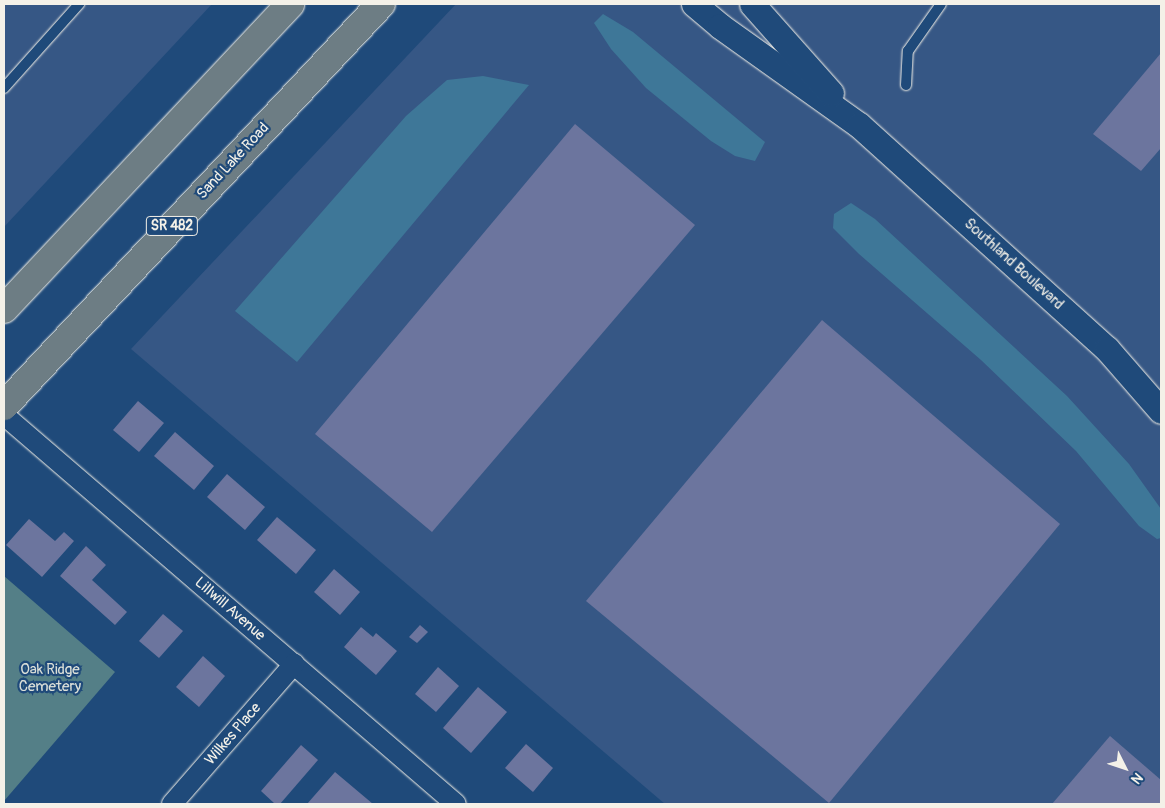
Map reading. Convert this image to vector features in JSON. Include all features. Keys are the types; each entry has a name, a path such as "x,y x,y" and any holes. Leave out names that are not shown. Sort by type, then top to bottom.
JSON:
{"main road":[{"path":"4,309 290,4"},
{"name":"Sand Lake Road","path":"4,406 381,4"}],"street":[{"name":"Southland Boulevard","path":"694,4 720,26 859,125"},
{"name":"Southland Boulevard","path":"752,4 859,125 1107,349 1161,411"},
{"name":"Lillwill Avenue","path":"4,414 456,804"},
{"name":"Wilkes Place","path":"172,804 294,664"}],"lane":[{"path":"4,88 79,4"},
{"path":"906,85 908,51 941,4"}],"shaded area":[{"path":"4,4 212,4 4,227"},
{"path":"456,4 1161,4 1161,804 665,804 131,349"},
{"path":"603,14 633,32 765,142 755,161 735,156 711,141 646,88 611,49 594,23"},
{"path":"483,76 529,85 297,362 235,311 406,116 447,80"},
{"path":"851,203 875,219 1067,396 1129,464 1161,509 1161,538 1157,539 1139,526 1076,451 981,360 859,254 833,228 834,214"}],"green space":[{"name":"Oak Ridge Cemetery","path":"4,576 115,672 4,801"}],"building":[{"path":"1161,53 1161,148 1141,171 1093,134"},
{"path":"575,124 695,225 432,532 315,434"},
{"path":"822,320 1060,524 829,803 586,601"},
{"path":"138,401 164,423 139,452 113,430"},
{"path":"175,432 214,466 194,490 154,456"},
{"path":"227,474 265,507 245,530 207,497"},
{"path":"277,517 316,550 296,574 257,540"},
{"path":"29,519 55,541 64,532 74,541 42,577 6,545"},
{"path":"86,546 106,565 92,580 127,612 115,625 60,576"},
{"path":"334,569 360,592 340,615 314,592"},
{"path":"163,614 183,631 159,658 139,641"},
{"path":"420,625 428,632 417,643 409,637"},
{"path":"361,627 373,637 376,633 397,651 376,675 344,647"},
{"path":"203,656 225,676 199,707 176,687"},
{"path":"438,667 459,686 436,712 415,694"},
{"path":"478,687 507,712 471,753 443,728"},
{"path":"1110,736 1161,780 1161,804 1052,804"},
{"path":"526,744 553,768 533,792 505,768"},
{"path":"301,745 318,760 280,804 275,804 261,791"},
{"path":"335,772 373,804 307,804"}]}
